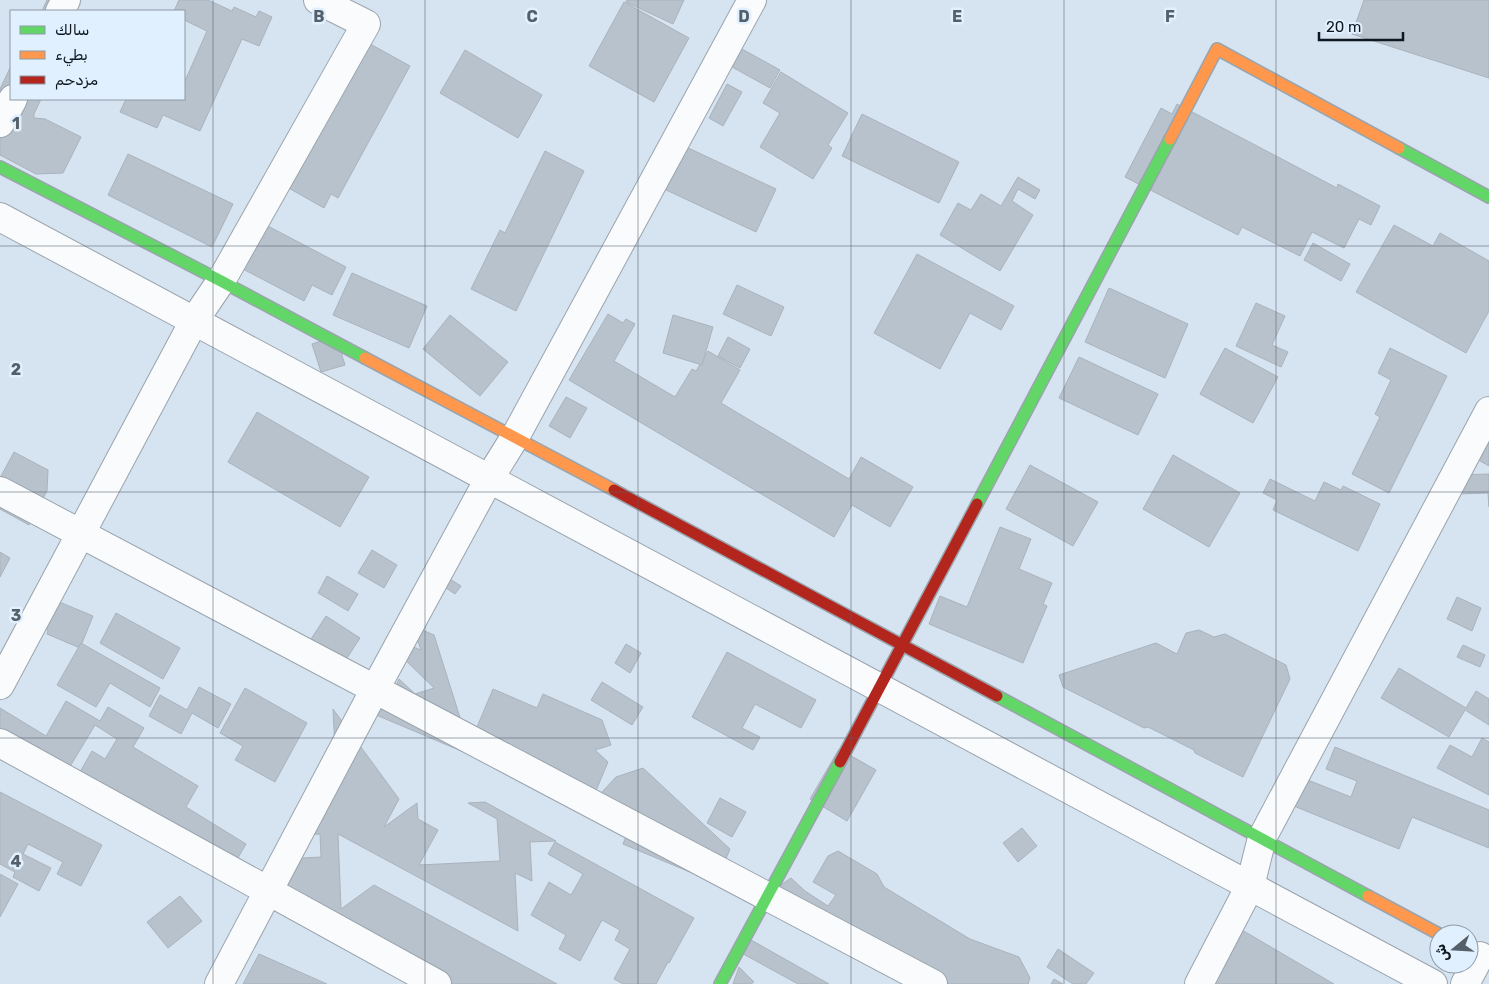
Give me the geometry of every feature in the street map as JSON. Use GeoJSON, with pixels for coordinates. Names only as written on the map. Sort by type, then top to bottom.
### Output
{"type":"FeatureCollection","features":[{"type":"Feature","properties":{"kind":"street"},"geometry":{"type":"LineString","coordinates":[[0,685],[194,321],[221,281],[366,24],[318,0]]}},
{"type":"Feature","properties":{"kind":"street"},"geometry":{"type":"LineString","coordinates":[[219,984],[375,689],[489,479],[515,438],[752,0]]}},
{"type":"Feature","properties":{"kind":"street"},"geometry":{"type":"LineString","coordinates":[[720,984],[903,646],[1217,49],[1489,197]]}},
{"type":"Feature","properties":{"kind":"street"},"geometry":{"type":"LineString","coordinates":[[0,123],[12,100]]}},
{"type":"Feature","properties":{"kind":"street"},"geometry":{"type":"LineString","coordinates":[[0,167],[221,281],[1429,929]]}},
{"type":"Feature","properties":{"kind":"street"},"geometry":{"type":"LineString","coordinates":[[0,217],[1432,984]]}},
{"type":"Feature","properties":{"kind":"street"},"geometry":{"type":"LineString","coordinates":[[1199,984],[1250,886],[1262,838],[1489,411]]}},
{"type":"Feature","properties":{"kind":"street"},"geometry":{"type":"LineString","coordinates":[[0,490],[933,984]]}},
{"type":"Feature","properties":{"kind":"street"},"geometry":{"type":"LineString","coordinates":[[0,743],[437,984]]}},
{"type":"Feature","properties":{"kind":"building"},"geometry":{"type":"Polygon","coordinates":[[[47,0],[68,10],[42,10],[47,0]]]}},
{"type":"Feature","properties":{"kind":"building"},"geometry":{"type":"Polygon","coordinates":[[[179,0],[208,0],[232,11],[234,7],[256,17],[259,11],[272,17],[259,46],[242,39],[200,131],[163,115],[157,128],[120,112],[126,100],[185,100],[185,81],[207,31],[185,20],[185,10],[174,10],[179,0]]]}},
{"type":"Feature","properties":{"kind":"building"},"geometry":{"type":"Polygon","coordinates":[[[627,0],[684,0],[673,24],[626,2],[627,0]]]}},
{"type":"Feature","properties":{"kind":"building"},"geometry":{"type":"Polygon","coordinates":[[[1364,0],[1489,0],[1489,78],[1352,34],[1364,0]]]}},
{"type":"Feature","properties":{"kind":"building"},"geometry":{"type":"Polygon","coordinates":[[[624,2],[689,38],[654,102],[589,66],[624,2]]]}},
{"type":"Feature","properties":{"kind":"building"},"geometry":{"type":"Polygon","coordinates":[[[363,40],[410,66],[338,198],[331,194],[324,208],[285,186],[363,40]]]}},
{"type":"Feature","properties":{"kind":"building"},"geometry":{"type":"Polygon","coordinates":[[[733,44],[780,70],[770,88],[723,62],[733,44]]]}},
{"type":"Feature","properties":{"kind":"building"},"geometry":{"type":"Polygon","coordinates":[[[465,50],[542,95],[518,138],[440,93],[465,50]]]}},
{"type":"Feature","properties":{"kind":"building"},"geometry":{"type":"Polygon","coordinates":[[[10,68],[10,100],[41,100],[34,118],[45,119],[81,137],[63,173],[36,174],[0,155],[0,89],[10,68]]]}},
{"type":"Feature","properties":{"kind":"building"},"geometry":{"type":"Polygon","coordinates":[[[781,72],[848,113],[828,145],[832,148],[813,179],[760,147],[780,113],[763,103],[781,72]]]}},
{"type":"Feature","properties":{"kind":"building"},"geometry":{"type":"Polygon","coordinates":[[[727,84],[742,92],[723,126],[709,118],[727,84]]]}},
{"type":"Feature","properties":{"kind":"building"},"geometry":{"type":"Polygon","coordinates":[[[1177,104],[1337,188],[1338,184],[1380,206],[1371,225],[1359,219],[1344,248],[1312,232],[1300,256],[1242,227],[1238,235],[1125,177],[1161,108],[1172,114],[1177,104]]]}},
{"type":"Feature","properties":{"kind":"building"},"geometry":{"type":"Polygon","coordinates":[[[862,114],[959,162],[939,203],[842,156],[862,114]]]}},
{"type":"Feature","properties":{"kind":"building"},"geometry":{"type":"Polygon","coordinates":[[[684,146],[776,189],[756,232],[664,189],[684,146]]]}},
{"type":"Feature","properties":{"kind":"building"},"geometry":{"type":"Polygon","coordinates":[[[545,151],[584,171],[516,311],[471,289],[500,230],[505,233],[545,151]]]}},
{"type":"Feature","properties":{"kind":"building"},"geometry":{"type":"Polygon","coordinates":[[[128,154],[233,204],[212,247],[108,195],[128,154]]]}},
{"type":"Feature","properties":{"kind":"building"},"geometry":{"type":"Polygon","coordinates":[[[1018,177],[1040,190],[1035,199],[1018,189],[1012,201],[1033,215],[1000,271],[940,235],[958,203],[971,210],[981,194],[1001,206],[1018,177]]]}},
{"type":"Feature","properties":{"kind":"building"},"geometry":{"type":"Polygon","coordinates":[[[264,224],[346,267],[332,295],[312,285],[304,301],[241,268],[264,224]]]}},
{"type":"Feature","properties":{"kind":"building"},"geometry":{"type":"Polygon","coordinates":[[[1394,225],[1433,246],[1440,233],[1489,261],[1489,311],[1466,353],[1356,292],[1394,225]]]}},
{"type":"Feature","properties":{"kind":"building"},"geometry":{"type":"Polygon","coordinates":[[[1313,243],[1350,264],[1341,281],[1304,260],[1313,243]]]}},
{"type":"Feature","properties":{"kind":"building"},"geometry":{"type":"Polygon","coordinates":[[[917,254],[1014,306],[1001,330],[970,313],[940,369],[874,333],[917,254]]]}},
{"type":"Feature","properties":{"kind":"building"},"geometry":{"type":"Polygon","coordinates":[[[352,273],[427,306],[409,348],[333,315],[352,273]]]}},
{"type":"Feature","properties":{"kind":"building"},"geometry":{"type":"Polygon","coordinates":[[[737,285],[784,307],[771,336],[723,314],[737,285]]]}},
{"type":"Feature","properties":{"kind":"building"},"geometry":{"type":"Polygon","coordinates":[[[1109,288],[1188,324],[1165,378],[1085,342],[1109,288]]]}},
{"type":"Feature","properties":{"kind":"building"},"geometry":{"type":"Polygon","coordinates":[[[1256,303],[1285,316],[1272,345],[1288,352],[1281,367],[1236,346],[1256,303]]]}},
{"type":"Feature","properties":{"kind":"building"},"geometry":{"type":"Polygon","coordinates":[[[608,314],[623,323],[626,319],[635,324],[614,361],[675,397],[692,369],[696,371],[708,351],[740,370],[721,403],[849,479],[861,457],[913,487],[890,527],[852,505],[834,537],[569,380],[608,314]]]}},
{"type":"Feature","properties":{"kind":"building"},"geometry":{"type":"Polygon","coordinates":[[[450,315],[508,362],[480,396],[423,349],[450,315]]]}},
{"type":"Feature","properties":{"kind":"building"},"geometry":{"type":"Polygon","coordinates":[[[673,315],[713,327],[702,365],[663,353],[673,315]]]}},
{"type":"Feature","properties":{"kind":"building"},"geometry":{"type":"Polygon","coordinates":[[[336,336],[345,365],[321,372],[312,344],[336,336]]]}},
{"type":"Feature","properties":{"kind":"building"},"geometry":{"type":"Polygon","coordinates":[[[728,337],[750,349],[740,368],[718,356],[728,337]]]}},
{"type":"Feature","properties":{"kind":"building"},"geometry":{"type":"Polygon","coordinates":[[[1225,348],[1278,377],[1253,423],[1200,394],[1225,348]]]}},
{"type":"Feature","properties":{"kind":"building"},"geometry":{"type":"Polygon","coordinates":[[[1390,348],[1447,376],[1389,493],[1352,474],[1380,417],[1375,414],[1391,380],[1378,373],[1390,348]]]}},
{"type":"Feature","properties":{"kind":"building"},"geometry":{"type":"Polygon","coordinates":[[[1079,357],[1158,394],[1138,435],[1059,398],[1079,357]]]}},
{"type":"Feature","properties":{"kind":"building"},"geometry":{"type":"Polygon","coordinates":[[[566,397],[587,408],[570,438],[549,426],[566,397]]]}},
{"type":"Feature","properties":{"kind":"building"},"geometry":{"type":"Polygon","coordinates":[[[257,412],[369,477],[340,527],[228,462],[257,412]]]}},
{"type":"Feature","properties":{"kind":"building"},"geometry":{"type":"Polygon","coordinates":[[[1489,419],[1489,466],[1461,450],[1489,419]]]}},
{"type":"Feature","properties":{"kind":"building"},"geometry":{"type":"Polygon","coordinates":[[[14,452],[48,470],[47,491],[29,525],[0,509],[0,478],[14,452]]]}},
{"type":"Feature","properties":{"kind":"building"},"geometry":{"type":"Polygon","coordinates":[[[1173,455],[1240,493],[1209,547],[1143,509],[1173,455]]]}},
{"type":"Feature","properties":{"kind":"building"},"geometry":{"type":"Polygon","coordinates":[[[1030,465],[1098,502],[1073,546],[1006,509],[1030,465]]]}},
{"type":"Feature","properties":{"kind":"building"},"geometry":{"type":"Polygon","coordinates":[[[1489,474],[1489,507],[1488,493],[1455,494],[1455,475],[1489,474]]]}},
{"type":"Feature","properties":{"kind":"building"},"geometry":{"type":"Polygon","coordinates":[[[1270,479],[1315,501],[1324,482],[1341,490],[1343,486],[1380,504],[1358,551],[1273,510],[1277,500],[1263,493],[1270,479]]]}},
{"type":"Feature","properties":{"kind":"building"},"geometry":{"type":"Polygon","coordinates":[[[1000,527],[1031,539],[1019,569],[1052,583],[1043,604],[1047,606],[1023,663],[929,624],[940,596],[967,607],[1000,527]]]}},
{"type":"Feature","properties":{"kind":"building"},"geometry":{"type":"Polygon","coordinates":[[[372,550],[397,565],[384,588],[358,573],[372,550]]]}},
{"type":"Feature","properties":{"kind":"building"},"geometry":{"type":"Polygon","coordinates":[[[0,552],[10,558],[0,577],[0,552]]]}},
{"type":"Feature","properties":{"kind":"building"},"geometry":{"type":"Polygon","coordinates":[[[442,574],[461,586],[455,594],[437,582],[442,574]]]}},
{"type":"Feature","properties":{"kind":"building"},"geometry":{"type":"Polygon","coordinates":[[[327,576],[358,594],[348,611],[318,593],[327,576]]]}},
{"type":"Feature","properties":{"kind":"building"},"geometry":{"type":"Polygon","coordinates":[[[45,596],[93,616],[80,648],[47,634],[48,630],[34,624],[45,596]]]}},
{"type":"Feature","properties":{"kind":"building"},"geometry":{"type":"Polygon","coordinates":[[[1457,597],[1481,608],[1472,631],[1447,619],[1457,597]]]}},
{"type":"Feature","properties":{"kind":"building"},"geometry":{"type":"Polygon","coordinates":[[[116,613],[180,648],[163,679],[100,643],[116,613]]]}},
{"type":"Feature","properties":{"kind":"building"},"geometry":{"type":"Polygon","coordinates":[[[326,616],[360,638],[332,681],[298,659],[326,616]]]}},
{"type":"Feature","properties":{"kind":"building"},"geometry":{"type":"Polygon","coordinates":[[[413,626],[434,635],[469,746],[493,689],[537,708],[543,694],[602,720],[611,745],[595,750],[608,762],[590,805],[616,777],[643,768],[730,849],[716,883],[623,844],[636,812],[623,816],[597,805],[588,815],[557,786],[551,789],[362,709],[381,688],[393,693],[399,679],[415,694],[434,688],[396,651],[403,643],[421,650],[413,626]]]}},
{"type":"Feature","properties":{"kind":"building"},"geometry":{"type":"Polygon","coordinates":[[[1199,630],[1214,637],[1225,634],[1286,665],[1290,679],[1243,777],[1148,727],[1144,728],[1063,687],[1059,675],[1156,643],[1177,654],[1186,633],[1199,630]]]}},
{"type":"Feature","properties":{"kind":"building"},"geometry":{"type":"Polygon","coordinates":[[[81,643],[160,688],[150,707],[110,683],[96,707],[57,685],[81,643]]]}},
{"type":"Feature","properties":{"kind":"building"},"geometry":{"type":"Polygon","coordinates":[[[626,644],[641,653],[630,673],[615,663],[626,644]]]}},
{"type":"Feature","properties":{"kind":"building"},"geometry":{"type":"Polygon","coordinates":[[[1463,645],[1485,655],[1480,667],[1457,657],[1463,645]]]}},
{"type":"Feature","properties":{"kind":"building"},"geometry":{"type":"Polygon","coordinates":[[[727,652],[816,700],[801,728],[755,704],[742,728],[760,737],[753,750],[692,717],[727,652]]]}},
{"type":"Feature","properties":{"kind":"building"},"geometry":{"type":"Polygon","coordinates":[[[1399,668],[1466,708],[1476,691],[1489,699],[1489,725],[1465,710],[1449,737],[1381,698],[1399,668]]]}},
{"type":"Feature","properties":{"kind":"building"},"geometry":{"type":"Polygon","coordinates":[[[602,682],[643,707],[632,725],[591,700],[602,682]]]}},
{"type":"Feature","properties":{"kind":"building"},"geometry":{"type":"Polygon","coordinates":[[[199,687],[231,704],[218,728],[192,713],[181,734],[149,716],[160,695],[187,710],[199,687]]]}},
{"type":"Feature","properties":{"kind":"building"},"geometry":{"type":"Polygon","coordinates":[[[245,688],[307,723],[275,782],[235,760],[243,746],[220,733],[245,688]]]}},
{"type":"Feature","properties":{"kind":"building"},"geometry":{"type":"Polygon","coordinates":[[[66,701],[100,721],[108,707],[144,728],[133,747],[198,786],[186,807],[246,844],[228,875],[76,779],[92,751],[105,759],[117,739],[95,725],[57,788],[0,745],[0,708],[46,736],[66,701]]]}},
{"type":"Feature","properties":{"kind":"building"},"geometry":{"type":"Polygon","coordinates":[[[333,709],[399,799],[384,827],[417,803],[418,819],[438,830],[419,865],[500,861],[497,819],[468,803],[485,802],[556,841],[530,842],[532,881],[515,873],[518,931],[338,834],[341,909],[374,885],[557,984],[437,984],[266,891],[283,859],[321,857],[320,834],[287,836],[337,790],[333,709]]]}},
{"type":"Feature","properties":{"kind":"building"},"geometry":{"type":"Polygon","coordinates":[[[1482,738],[1489,742],[1489,795],[1437,768],[1450,745],[1472,757],[1482,738]]]}},
{"type":"Feature","properties":{"kind":"building"},"geometry":{"type":"Polygon","coordinates":[[[1335,747],[1489,810],[1489,848],[1412,817],[1399,849],[1289,804],[1300,777],[1351,797],[1357,781],[1326,769],[1335,747]]]}},
{"type":"Feature","properties":{"kind":"building"},"geometry":{"type":"Polygon","coordinates":[[[839,749],[876,770],[847,821],[810,799],[839,749]]]}},
{"type":"Feature","properties":{"kind":"building"},"geometry":{"type":"Polygon","coordinates":[[[0,792],[102,845],[81,886],[57,874],[63,862],[28,844],[23,854],[51,868],[39,891],[13,877],[15,872],[0,864],[0,792]]]}},
{"type":"Feature","properties":{"kind":"building"},"geometry":{"type":"Polygon","coordinates":[[[720,798],[746,812],[732,837],[707,823],[720,798]]]}},
{"type":"Feature","properties":{"kind":"building"},"geometry":{"type":"Polygon","coordinates":[[[1022,828],[1037,846],[1018,862],[1003,843],[1022,828]]]}},
{"type":"Feature","properties":{"kind":"building"},"geometry":{"type":"Polygon","coordinates":[[[555,842],[694,918],[656,984],[623,984],[614,979],[630,949],[615,940],[620,930],[602,920],[580,961],[559,949],[566,935],[531,915],[549,882],[571,895],[583,874],[548,854],[555,842]]]}},
{"type":"Feature","properties":{"kind":"building"},"geometry":{"type":"Polygon","coordinates":[[[838,851],[877,874],[884,887],[970,939],[1019,957],[1030,978],[1028,984],[912,984],[755,902],[791,878],[805,891],[828,906],[836,895],[813,882],[828,856],[838,851]]]}},
{"type":"Feature","properties":{"kind":"building"},"geometry":{"type":"Polygon","coordinates":[[[0,874],[18,884],[0,917],[0,874]]]}},
{"type":"Feature","properties":{"kind":"building"},"geometry":{"type":"Polygon","coordinates":[[[180,896],[202,921],[168,948],[147,922],[180,896]]]}},
{"type":"Feature","properties":{"kind":"building"},"geometry":{"type":"Polygon","coordinates":[[[1230,923],[1334,984],[1195,984],[1230,923]]]}},
{"type":"Feature","properties":{"kind":"building"},"geometry":{"type":"Polygon","coordinates":[[[744,936],[829,984],[798,984],[736,950],[744,936]]]}},
{"type":"Feature","properties":{"kind":"building"},"geometry":{"type":"Polygon","coordinates":[[[1058,949],[1094,973],[1086,984],[1073,984],[1047,967],[1058,949]]]}},
{"type":"Feature","properties":{"kind":"building"},"geometry":{"type":"Polygon","coordinates":[[[259,954],[327,984],[243,984],[259,954]]]}},
{"type":"Feature","properties":{"kind":"building"},"geometry":{"type":"Polygon","coordinates":[[[739,967],[754,982],[751,984],[733,984],[739,967]]]}},
{"type":"Feature","properties":{"kind":"building"},"geometry":{"type":"Polygon","coordinates":[[[1054,979],[1063,984],[1051,984],[1054,979]]]}},
{"type":"Feature","properties":{"kind":"traffic: fast"},"geometry":{"type":"LineString","coordinates":[[977,504],[1170,139]]}},
{"type":"Feature","properties":{"kind":"traffic: fast"},"geometry":{"type":"LineString","coordinates":[[1399,148],[1489,197]]}},
{"type":"Feature","properties":{"kind":"traffic: fast"},"geometry":{"type":"LineString","coordinates":[[0,167],[365,358]]}},
{"type":"Feature","properties":{"kind":"traffic: fast"},"geometry":{"type":"LineString","coordinates":[[997,696],[1368,896]]}},
{"type":"Feature","properties":{"kind":"traffic: fast"},"geometry":{"type":"LineString","coordinates":[[720,984],[840,762]]}},
{"type":"Feature","properties":{"kind":"traffic: slow"},"geometry":{"type":"LineString","coordinates":[[1170,139],[1217,49],[1399,148]]}},
{"type":"Feature","properties":{"kind":"traffic: slow"},"geometry":{"type":"LineString","coordinates":[[365,358],[614,490]]}},
{"type":"Feature","properties":{"kind":"traffic: slow"},"geometry":{"type":"LineString","coordinates":[[1368,896],[1429,929]]}},
{"type":"Feature","properties":{"kind":"traffic: jam"},"geometry":{"type":"LineString","coordinates":[[614,490],[997,696]]}},
{"type":"Feature","properties":{"kind":"traffic: jam"},"geometry":{"type":"LineString","coordinates":[[840,762],[977,504]]}}]}
